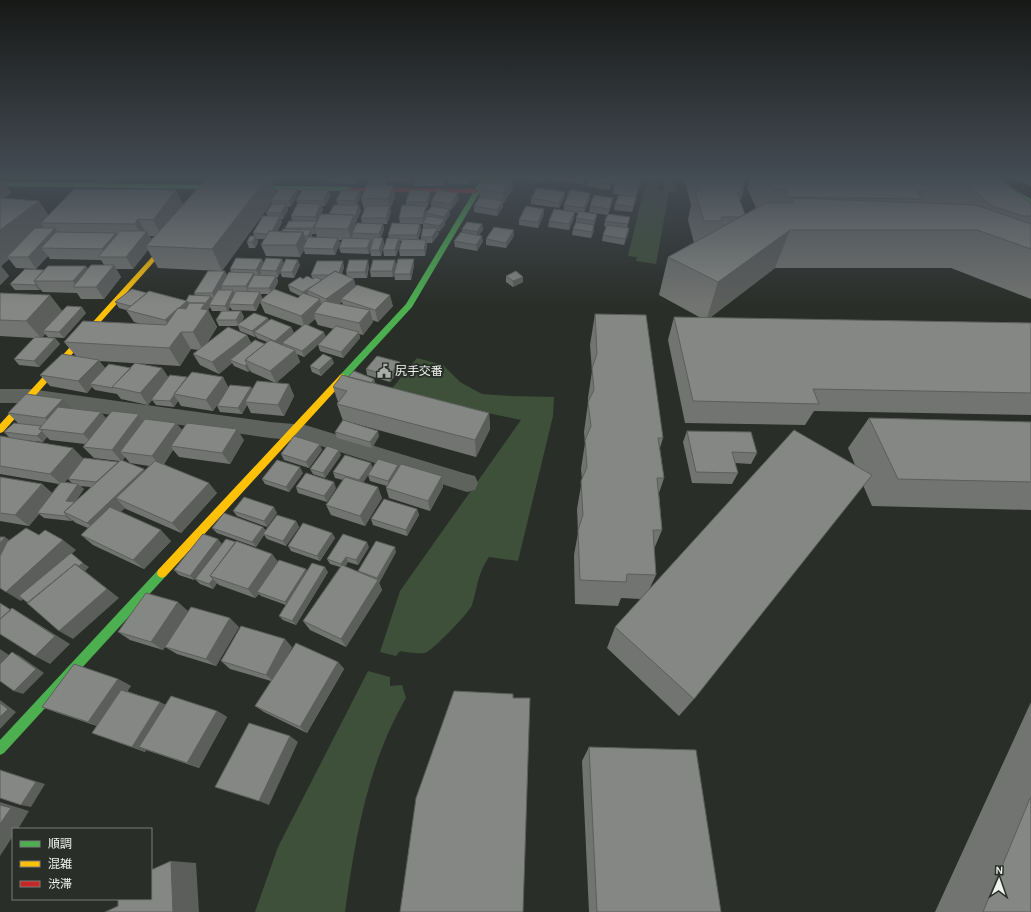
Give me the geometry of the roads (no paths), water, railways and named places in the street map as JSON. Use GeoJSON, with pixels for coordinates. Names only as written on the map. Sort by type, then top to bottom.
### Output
{"type":"FeatureCollection","features":[{"type":"Feature","properties":{"kind":"street"},"geometry":{"type":"LineString","coordinates":[[0,749],[289,433],[368,351],[409,305],[459,221]]}},
{"type":"Feature","properties":{"kind":"street"},"geometry":{"type":"LineString","coordinates":[[0,430],[181,229]]}},
{"type":"Feature","properties":{"kind":"street"},"geometry":{"type":"LineString","coordinates":[[0,396],[30,396],[289,433],[305,433],[467,483]]}},
{"type":"Feature","properties":{"kind":"place","name":"尻手交番"},"geometry":{"type":"Point","coordinates":[384,371]}}]}
